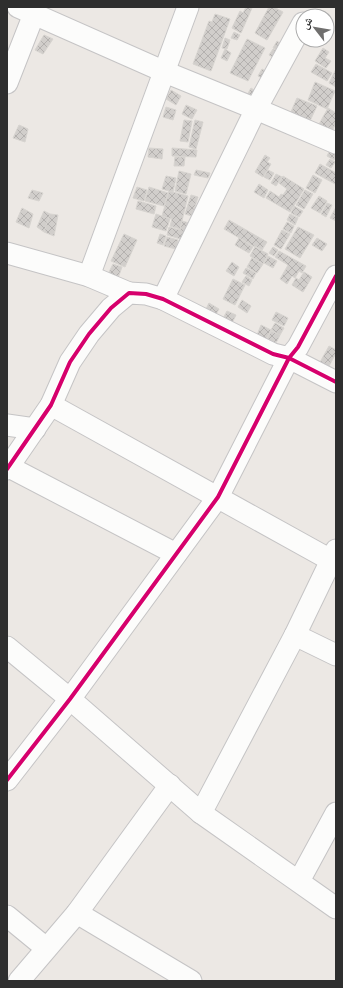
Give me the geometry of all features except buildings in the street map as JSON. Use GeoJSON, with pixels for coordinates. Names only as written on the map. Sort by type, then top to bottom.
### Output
{"type":"FeatureCollection","features":[{"type":"Feature","properties":{"kind":"street"},"geometry":{"type":"LineString","coordinates":[[89,276],[188,7]]}},
{"type":"Feature","properties":{"kind":"street"},"geometry":{"type":"LineString","coordinates":[[7,83],[26,10],[165,72],[336,143]]}},
{"type":"Feature","properties":{"kind":"street"},"geometry":{"type":"LineString","coordinates":[[163,299],[256,109],[295,38]]}},
{"type":"Feature","properties":{"kind":"street"},"geometry":{"type":"LineString","coordinates":[[7,253],[89,276],[129,293],[146,294],[163,299],[273,354],[289,358],[336,382]]}},
{"type":"Feature","properties":{"kind":"street"},"geometry":{"type":"LineString","coordinates":[[7,780],[70,699],[218,497],[289,358],[298,347],[336,276]]}},
{"type":"Feature","properties":{"kind":"street"},"geometry":{"type":"LineString","coordinates":[[129,293],[111,308],[89,334],[70,362],[51,404],[8,468],[176,554]]}},
{"type":"Feature","properties":{"kind":"street"},"geometry":{"type":"LineString","coordinates":[[51,404],[218,497],[334,558],[201,813]]}},
{"type":"Feature","properties":{"kind":"street"},"geometry":{"type":"LineString","coordinates":[[7,426],[35,429]]}},
{"type":"Feature","properties":{"kind":"street"},"geometry":{"type":"LineString","coordinates":[[295,635],[336,655]]}},
{"type":"Feature","properties":{"kind":"street"},"geometry":{"type":"LineString","coordinates":[[7,646],[201,813],[336,908]]}},
{"type":"Feature","properties":{"kind":"street"},"geometry":{"type":"LineString","coordinates":[[19,981],[77,913],[170,785]]}},
{"type":"Feature","properties":{"kind":"street"},"geometry":{"type":"LineString","coordinates":[[299,881],[336,813]]}},
{"type":"Feature","properties":{"kind":"street"},"geometry":{"type":"LineString","coordinates":[[77,913],[191,981]]}},
{"type":"Feature","properties":{"kind":"street"},"geometry":{"type":"LineString","coordinates":[[7,916],[46,948]]}},
{"type":"Feature","properties":{"kind":"cycle path"},"geometry":{"type":"LineString","coordinates":[[7,469],[51,405],[70,362],[89,334],[111,308],[129,293],[146,294],[163,299],[273,354],[289,358],[298,347],[336,276]]}},
{"type":"Feature","properties":{"kind":"cycle path"},"geometry":{"type":"LineString","coordinates":[[7,780],[70,699],[218,497],[289,358],[336,382]]}}]}
